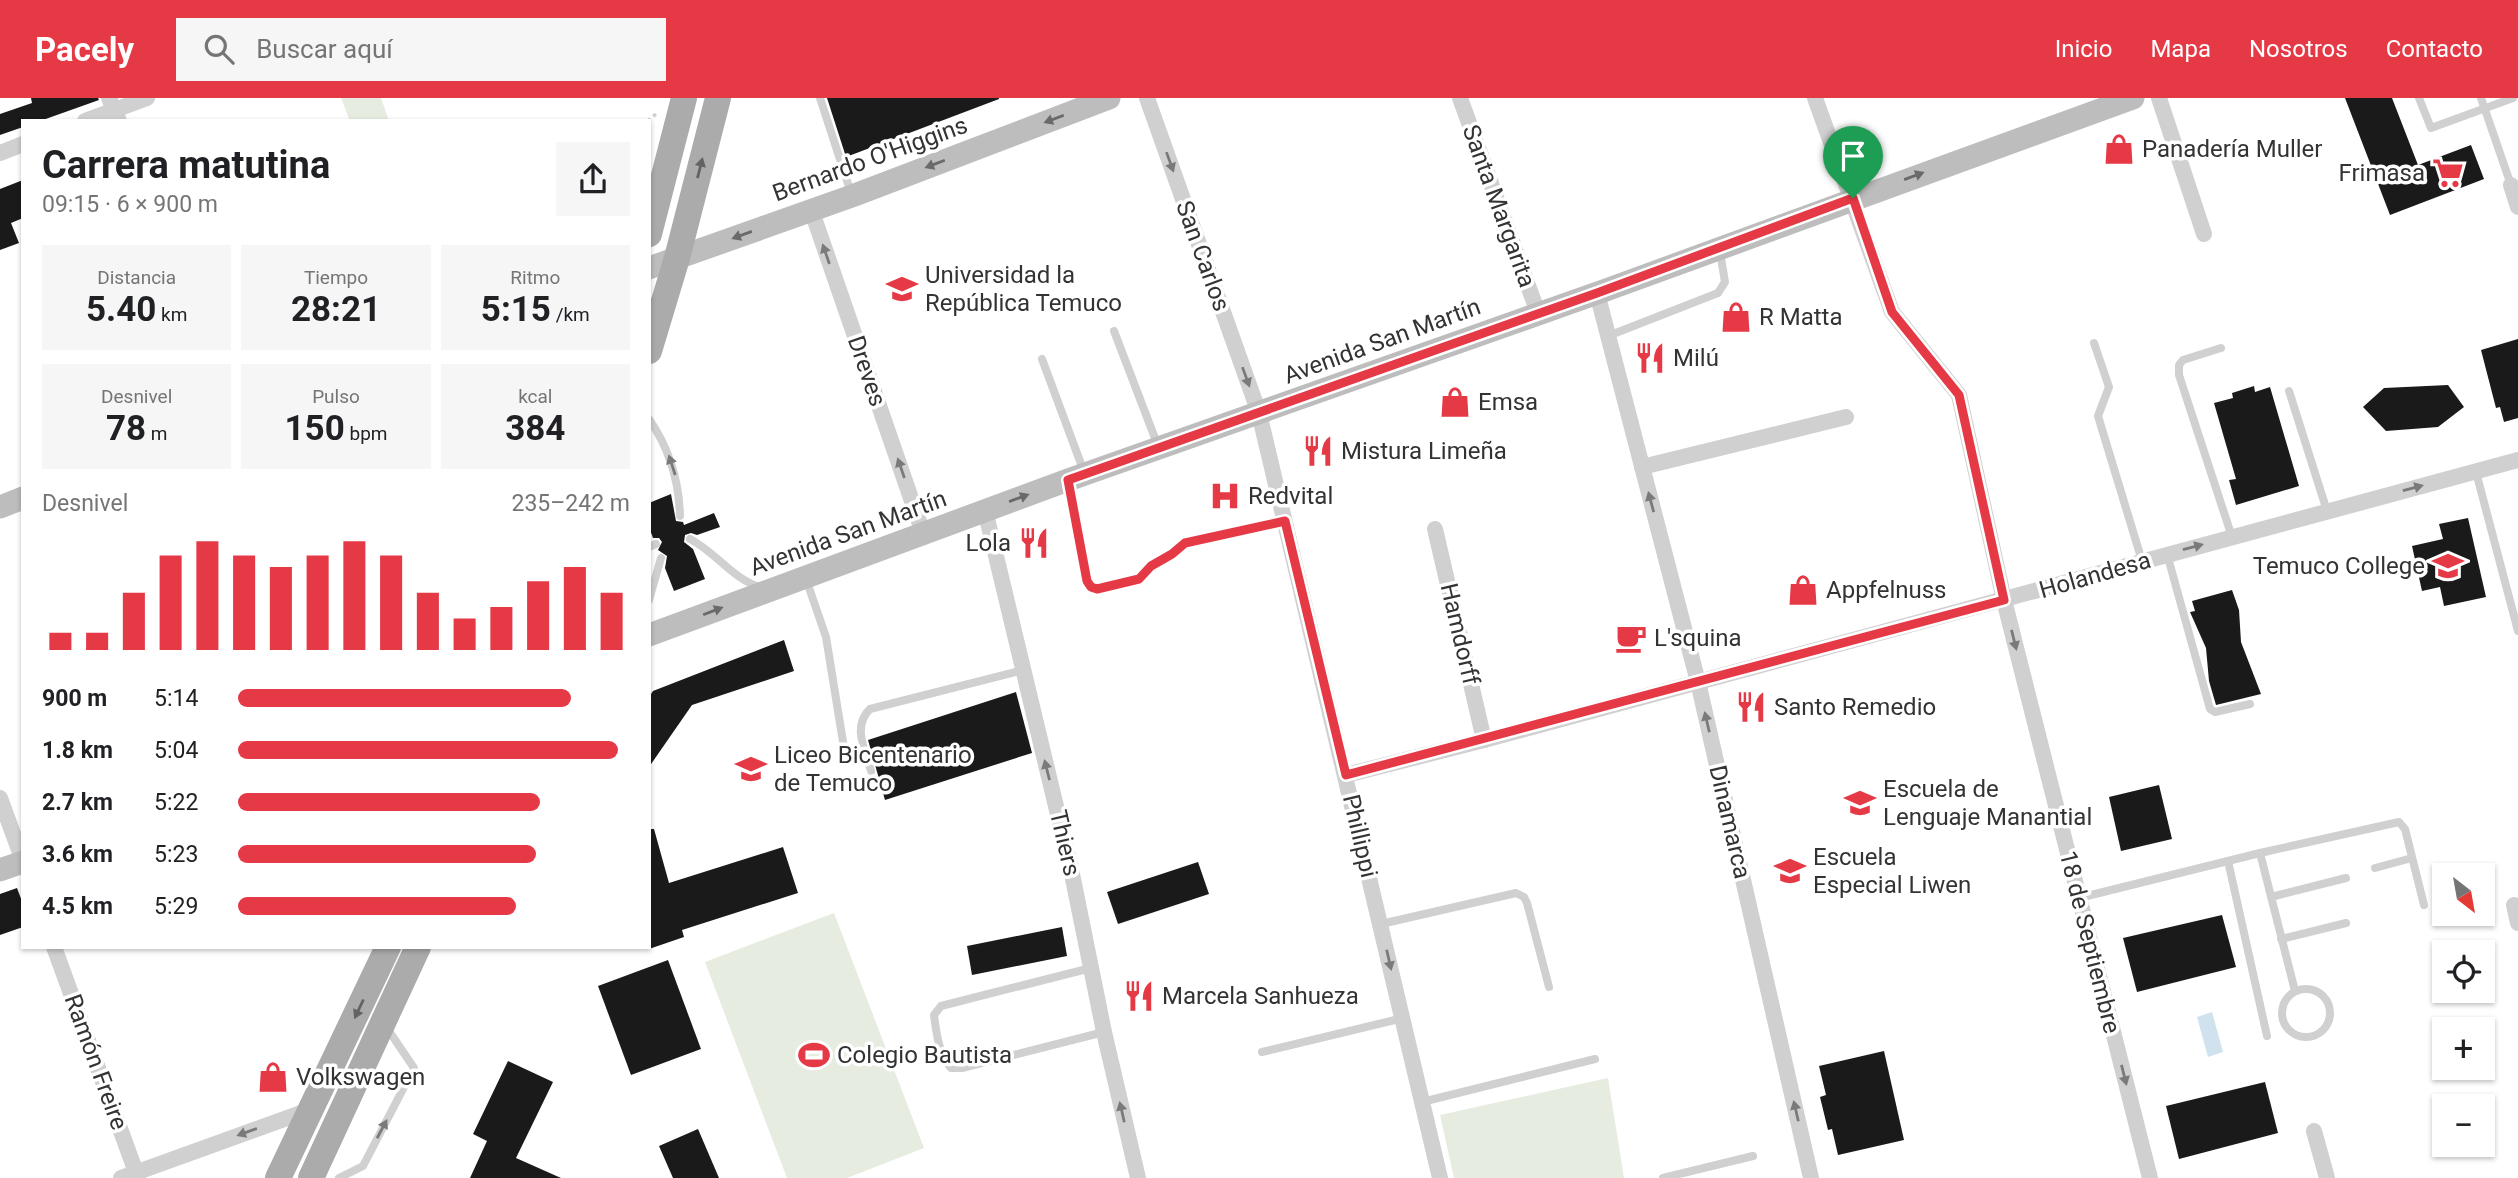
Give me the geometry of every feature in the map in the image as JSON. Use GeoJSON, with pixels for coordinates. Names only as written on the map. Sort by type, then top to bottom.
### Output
{"type":"FeatureCollection","features":[{"type":"Feature","properties":{"kind":"main road"},"geometry":{"type":"LineString","coordinates":[[651,226],[684,98]]}},
{"type":"Feature","properties":{"kind":"main road"},"geometry":{"type":"LineString","coordinates":[[651,344],[677,258],[718,98]]}},
{"type":"Feature","properties":{"kind":"main road","name":"Bernardo O'Higgins"},"geometry":{"type":"LineString","coordinates":[[651,267],[1109,98]]}},
{"type":"Feature","properties":{"kind":"main road","name":"Avenida San Martín"},"geometry":{"type":"LineString","coordinates":[[651,634],[1076,477],[1597,293],[2133,98]]}},
{"type":"Feature","properties":{"kind":"main road"},"geometry":{"type":"LineString","coordinates":[[0,507],[21,499]]}},
{"type":"Feature","properties":{"kind":"main road"},"geometry":{"type":"LineString","coordinates":[[0,870],[21,862]]}},
{"type":"Feature","properties":{"kind":"main road"},"geometry":{"type":"LineString","coordinates":[[278,1178],[387,949]]}},
{"type":"Feature","properties":{"kind":"main road"},"geometry":{"type":"LineString","coordinates":[[311,1178],[417,949]]}},
{"type":"Feature","properties":{"kind":"street"},"geometry":{"type":"LineString","coordinates":[[90,119],[147,98]]}},
{"type":"Feature","properties":{"kind":"street","name":"San Carlos"},"geometry":{"type":"LineString","coordinates":[[1147,98],[1259,413]]}},
{"type":"Feature","properties":{"kind":"street","name":"Santa Margarita"},"geometry":{"type":"LineString","coordinates":[[1460,98],[1538,313]]}},
{"type":"Feature","properties":{"kind":"street","name":"18 de Septiembre"},"geometry":{"type":"LineString","coordinates":[[1815,98],[1892,312],[1959,395],[2004,600],[2150,1178]]}},
{"type":"Feature","properties":{"kind":"street"},"geometry":{"type":"LineString","coordinates":[[2159,98],[2204,234]]}},
{"type":"Feature","properties":{"kind":"street"},"geometry":{"type":"LineString","coordinates":[[0,153],[21,145]]}},
{"type":"Feature","properties":{"kind":"street"},"geometry":{"type":"LineString","coordinates":[[2511,185],[2518,207]]}},
{"type":"Feature","properties":{"kind":"street","name":"Dreves"},"geometry":{"type":"LineString","coordinates":[[811,209],[923,533]]}},
{"type":"Feature","properties":{"kind":"street","name":"Dinamarca"},"geometry":{"type":"LineString","coordinates":[[1597,293],[1698,682],[1811,1178]]}},
{"type":"Feature","properties":{"kind":"street","name":"Phillippi"},"geometry":{"type":"LineString","coordinates":[[1259,413],[1440,1178]]}},
{"type":"Feature","properties":{"kind":"street"},"geometry":{"type":"LineString","coordinates":[[1642,467],[1846,417]]}},
{"type":"Feature","properties":{"kind":"street","name":"Holandesa"},"geometry":{"type":"LineString","coordinates":[[1346,775],[2518,460]]}},
{"type":"Feature","properties":{"kind":"street","name":"Thiers"},"geometry":{"type":"LineString","coordinates":[[985,510],[1071,869],[1104,1032],[1138,1178]]}},
{"type":"Feature","properties":{"kind":"street","name":"Hamdorff"},"geometry":{"type":"LineString","coordinates":[[1436,529],[1484,740]]}},
{"type":"Feature","properties":{"kind":"street"},"geometry":{"type":"LineString","coordinates":[[0,798],[21,856]]}},
{"type":"Feature","properties":{"kind":"street"},"geometry":{"type":"LineString","coordinates":[[2514,905],[2518,923]]}},
{"type":"Feature","properties":{"kind":"street","name":"Ramón Freire"},"geometry":{"type":"LineString","coordinates":[[55,949],[132,1176]]}},
{"type":"Feature","properties":{"kind":"street"},"geometry":{"type":"LineString","coordinates":[[132,1176],[312,1108]]}},
{"type":"Feature","properties":{"kind":"street"},"geometry":{"type":"LineString","coordinates":[[2314,1131],[2327,1178]]}},
{"type":"Feature","properties":{"kind":"lane"},"geometry":{"type":"LineString","coordinates":[[820,98],[852,195]]}},
{"type":"Feature","properties":{"kind":"lane"},"geometry":{"type":"LineString","coordinates":[[2419,98],[2431,128],[2513,98]]}},
{"type":"Feature","properties":{"kind":"lane"},"geometry":{"type":"LineString","coordinates":[[2481,98],[2511,185]]}},
{"type":"Feature","properties":{"kind":"lane"},"geometry":{"type":"LineString","coordinates":[[1608,336],[1718,293],[1723,288],[1726,276],[1719,248]]}},
{"type":"Feature","properties":{"kind":"lane"},"geometry":{"type":"LineString","coordinates":[[1114,331],[1159,448]]}},
{"type":"Feature","properties":{"kind":"lane"},"geometry":{"type":"LineString","coordinates":[[2094,343],[2109,387],[2098,416],[2141,561]]}},
{"type":"Feature","properties":{"kind":"lane"},"geometry":{"type":"LineString","coordinates":[[2221,348],[2183,360],[2179,365],[2179,375],[2232,537]]}},
{"type":"Feature","properties":{"kind":"lane"},"geometry":{"type":"LineString","coordinates":[[1042,359],[1076,477],[1087,581],[1091,587],[1097,589],[1139,579],[1151,566],[1185,543],[1285,521]]}},
{"type":"Feature","properties":{"kind":"lane"},"geometry":{"type":"LineString","coordinates":[[2289,391],[2327,511]]}},
{"type":"Feature","properties":{"kind":"lane"},"geometry":{"type":"LineString","coordinates":[[651,422],[662,439],[674,472],[680,516]]}},
{"type":"Feature","properties":{"kind":"lane"},"geometry":{"type":"LineString","coordinates":[[2476,472],[2518,631]]}},
{"type":"Feature","properties":{"kind":"lane"},"geometry":{"type":"LineString","coordinates":[[690,539],[713,554],[734,575],[748,583],[770,589]]}},
{"type":"Feature","properties":{"kind":"lane"},"geometry":{"type":"LineString","coordinates":[[2166,554],[2208,704],[2215,712],[2250,704]]}},
{"type":"Feature","properties":{"kind":"lane"},"geometry":{"type":"LineString","coordinates":[[651,593],[661,558]]}},
{"type":"Feature","properties":{"kind":"lane"},"geometry":{"type":"LineString","coordinates":[[805,577],[826,637],[844,748]]}},
{"type":"Feature","properties":{"kind":"lane"},"geometry":{"type":"LineString","coordinates":[[871,771],[859,727],[862,716],[870,709],[1023,670]]}},
{"type":"Feature","properties":{"kind":"lane"},"geometry":{"type":"LineString","coordinates":[[2079,898],[2399,822],[2405,829],[2424,905]]}},
{"type":"Feature","properties":{"kind":"lane"},"geometry":{"type":"LineString","coordinates":[[2260,853],[2295,991]]}},
{"type":"Feature","properties":{"kind":"lane"},"geometry":{"type":"LineString","coordinates":[[2375,868],[2412,858]]}},
{"type":"Feature","properties":{"kind":"lane"},"geometry":{"type":"LineString","coordinates":[[2228,861],[2267,1036]]}},
{"type":"Feature","properties":{"kind":"lane"},"geometry":{"type":"LineString","coordinates":[[2271,897],[2346,878]]}},
{"type":"Feature","properties":{"kind":"lane"},"geometry":{"type":"LineString","coordinates":[[1381,924],[1516,893],[1524,897],[1527,903],[1549,987]]}},
{"type":"Feature","properties":{"kind":"lane"},"geometry":{"type":"LineString","coordinates":[[2281,939],[2346,923]]}},
{"type":"Feature","properties":{"kind":"lane"},"geometry":{"type":"LineString","coordinates":[[1091,968],[941,1006],[934,1014],[935,1021],[944,1061],[951,1068],[962,1068],[1104,1032]]}},
{"type":"Feature","properties":{"kind":"lane"},"geometry":{"type":"LineString","coordinates":[[2312,989],[2325,997],[2329,1004],[2330,1019],[2327,1026],[2314,1036],[2307,1038],[2291,1033],[2282,1019],[2283,1003],[2295,991],[2312,989]]}},
{"type":"Feature","properties":{"kind":"lane"},"geometry":{"type":"LineString","coordinates":[[1262,1052],[1403,1018]]}},
{"type":"Feature","properties":{"kind":"lane"},"geometry":{"type":"LineString","coordinates":[[339,1178],[363,1166],[414,1068],[383,1021]]}},
{"type":"Feature","properties":{"kind":"lane"},"geometry":{"type":"LineString","coordinates":[[1422,1102],[1595,1059]]}},
{"type":"Feature","properties":{"kind":"lane"},"geometry":{"type":"LineString","coordinates":[[1663,1178],[1753,1156]]}},
{"type":"Feature","properties":{"kind":"path"},"geometry":{"type":"LineString","coordinates":[[650,119],[660,110]]}},
{"type":"Feature","properties":{"kind":"shaded area"},"geometry":{"type":"Polygon","coordinates":[[[341,98],[381,98],[388,119],[349,119],[341,98]]]}},
{"type":"Feature","properties":{"kind":"shaded area","name":"Colegio Bautista"},"geometry":{"type":"Polygon","coordinates":[[[834,913],[924,1148],[847,1178],[787,1178],[705,962],[834,913]]]}},
{"type":"Feature","properties":{"kind":"shaded area"},"geometry":{"type":"Polygon","coordinates":[[[1608,1078],[1624,1178],[1454,1178],[1440,1115],[1608,1078]]]}},
{"type":"Feature","properties":{"kind":"water"},"geometry":{"type":"Polygon","coordinates":[[[2212,1012],[2223,1052],[2208,1057],[2197,1017],[2212,1012]]]}},
{"type":"Feature","properties":{"kind":"building"},"geometry":{"type":"Polygon","coordinates":[[[31,98],[99,100],[46,119],[21,119],[21,128],[0,135],[0,114],[32,103],[31,98]]]}},
{"type":"Feature","properties":{"kind":"building"},"geometry":{"type":"Polygon","coordinates":[[[827,98],[999,98],[999,99],[846,157],[827,98]]]}},
{"type":"Feature","properties":{"kind":"building"},"geometry":{"type":"Polygon","coordinates":[[[2345,98],[2392,98],[2418,165],[2471,145],[2484,179],[2390,215],[2345,98]]]}},
{"type":"Feature","properties":{"kind":"building"},"geometry":{"type":"Polygon","coordinates":[[[21,181],[21,219],[11,223],[19,243],[0,250],[0,189],[21,181]]]}},
{"type":"Feature","properties":{"kind":"building"},"geometry":{"type":"Polygon","coordinates":[[[2518,339],[2518,418],[2504,422],[2500,407],[2496,408],[2481,350],[2518,339]]]}},
{"type":"Feature","properties":{"kind":"building"},"geometry":{"type":"Polygon","coordinates":[[[2448,385],[2464,407],[2438,427],[2386,431],[2363,407],[2384,388],[2448,385]]]}},
{"type":"Feature","properties":{"kind":"building"},"geometry":{"type":"Polygon","coordinates":[[[2254,386],[2255,392],[2270,387],[2299,486],[2236,505],[2229,480],[2236,479],[2214,403],[2233,398],[2232,393],[2254,386]]]}},
{"type":"Feature","properties":{"kind":"building"},"geometry":{"type":"Polygon","coordinates":[[[671,494],[676,521],[683,522],[684,525],[714,513],[720,527],[697,535],[685,535],[684,542],[693,549],[705,579],[674,591],[665,568],[667,556],[658,550],[662,542],[659,538],[653,538],[651,532],[651,502],[671,494]]]}},
{"type":"Feature","properties":{"kind":"building","name":"Temuco College"},"geometry":{"type":"Polygon","coordinates":[[[2468,518],[2486,597],[2444,606],[2440,587],[2422,591],[2412,546],[2443,539],[2439,524],[2468,518]]]}},
{"type":"Feature","properties":{"kind":"building"},"geometry":{"type":"Polygon","coordinates":[[[2232,590],[2239,610],[2241,642],[2261,694],[2216,705],[2209,681],[2206,648],[2190,612],[2195,611],[2192,601],[2232,590]]]}},
{"type":"Feature","properties":{"kind":"building"},"geometry":{"type":"Polygon","coordinates":[[[784,640],[794,671],[692,705],[651,764],[653,691],[784,640]]]}},
{"type":"Feature","properties":{"kind":"building"},"geometry":{"type":"Polygon","coordinates":[[[1016,692],[1032,753],[885,800],[868,740],[1016,692]]]}},
{"type":"Feature","properties":{"kind":"building"},"geometry":{"type":"Polygon","coordinates":[[[2159,785],[2172,839],[2121,851],[2109,797],[2159,785]]]}},
{"type":"Feature","properties":{"kind":"building"},"geometry":{"type":"Polygon","coordinates":[[[651,829],[654,829],[669,883],[783,847],[798,893],[682,930],[684,937],[651,948],[651,829]]]}},
{"type":"Feature","properties":{"kind":"building"},"geometry":{"type":"Polygon","coordinates":[[[1198,862],[1209,894],[1118,924],[1107,892],[1198,862]]]}},
{"type":"Feature","properties":{"kind":"building"},"geometry":{"type":"Polygon","coordinates":[[[17,888],[21,899],[21,928],[0,935],[0,894],[17,888]]]}},
{"type":"Feature","properties":{"kind":"building"},"geometry":{"type":"Polygon","coordinates":[[[2222,915],[2236,967],[2137,992],[2123,938],[2222,915]]]}},
{"type":"Feature","properties":{"kind":"building"},"geometry":{"type":"Polygon","coordinates":[[[1062,927],[1067,956],[972,975],[967,946],[1062,927]]]}},
{"type":"Feature","properties":{"kind":"building"},"geometry":{"type":"Polygon","coordinates":[[[668,960],[701,1049],[631,1075],[598,986],[668,960]]]}},
{"type":"Feature","properties":{"kind":"building"},"geometry":{"type":"Polygon","coordinates":[[[1884,1051],[1904,1140],[1838,1155],[1832,1129],[1828,1130],[1820,1097],[1826,1095],[1819,1066],[1884,1051]]]}},
{"type":"Feature","properties":{"kind":"building"},"geometry":{"type":"Polygon","coordinates":[[[508,1061],[553,1082],[516,1158],[561,1178],[470,1178],[487,1141],[473,1134],[508,1061]]]}},
{"type":"Feature","properties":{"kind":"building"},"geometry":{"type":"Polygon","coordinates":[[[2265,1082],[2278,1133],[2179,1159],[2166,1106],[2265,1082]]]}},
{"type":"Feature","properties":{"kind":"building"},"geometry":{"type":"Polygon","coordinates":[[[698,1129],[719,1178],[673,1178],[659,1146],[698,1129]]]}},
{"type":"Feature","properties":{"kind":"place","name":"Panadería Muller"},"geometry":{"type":"Point","coordinates":[2119,149]}},
{"type":"Feature","properties":{"kind":"place","name":"Frimasa"},"geometry":{"type":"Point","coordinates":[2448,173]}},
{"type":"Feature","properties":{"kind":"place","name":"Universidad la República Temuco"},"geometry":{"type":"Point","coordinates":[902,289]}},
{"type":"Feature","properties":{"kind":"place","name":"R Matta"},"geometry":{"type":"Point","coordinates":[1736,317]}},
{"type":"Feature","properties":{"kind":"place","name":"Milú"},"geometry":{"type":"Point","coordinates":[1650,358]}},
{"type":"Feature","properties":{"kind":"place","name":"Emsa"},"geometry":{"type":"Point","coordinates":[1455,402]}},
{"type":"Feature","properties":{"kind":"place","name":"Mistura Limeña"},"geometry":{"type":"Point","coordinates":[1318,451]}},
{"type":"Feature","properties":{"kind":"place","name":"Redvital"},"geometry":{"type":"Point","coordinates":[1225,496]}},
{"type":"Feature","properties":{"kind":"place","name":"Lola"},"geometry":{"type":"Point","coordinates":[1034,543]}},
{"type":"Feature","properties":{"kind":"place","name":"Temuco College"},"geometry":{"type":"Point","coordinates":[2448,566]}},
{"type":"Feature","properties":{"kind":"place","name":"Appfelnuss"},"geometry":{"type":"Point","coordinates":[1803,590]}},
{"type":"Feature","properties":{"kind":"place","name":"L'squina"},"geometry":{"type":"Point","coordinates":[1631,638]}},
{"type":"Feature","properties":{"kind":"place","name":"Santo Remedio"},"geometry":{"type":"Point","coordinates":[1751,707]}},
{"type":"Feature","properties":{"kind":"place","name":"Liceo Bicentenario de Temuco"},"geometry":{"type":"Point","coordinates":[751,769]}},
{"type":"Feature","properties":{"kind":"place","name":"Escuela de Lenguaje Manantial"},"geometry":{"type":"Point","coordinates":[1860,803]}},
{"type":"Feature","properties":{"kind":"place","name":"Escuela Especial Liwen"},"geometry":{"type":"Point","coordinates":[1790,871]}},
{"type":"Feature","properties":{"kind":"place","name":"Marcela Sanhueza"},"geometry":{"type":"Point","coordinates":[1139,996]}},
{"type":"Feature","properties":{"kind":"place","name":"Colegio Bautista"},"geometry":{"type":"Point","coordinates":[814,1055]}},
{"type":"Feature","properties":{"kind":"place","name":"Volkswagen"},"geometry":{"type":"Point","coordinates":[273,1077]}},
{"type":"Feature","properties":{"kind":"route"},"geometry":{"type":"LineString","coordinates":[[1853,198],[1892,312],[1959,395],[2004,600],[1346,775],[1285,521],[1185,543],[1151,566],[1139,579],[1097,589],[1091,587],[1087,581],[1068,480],[1597,293],[1853,198]]}}]}
